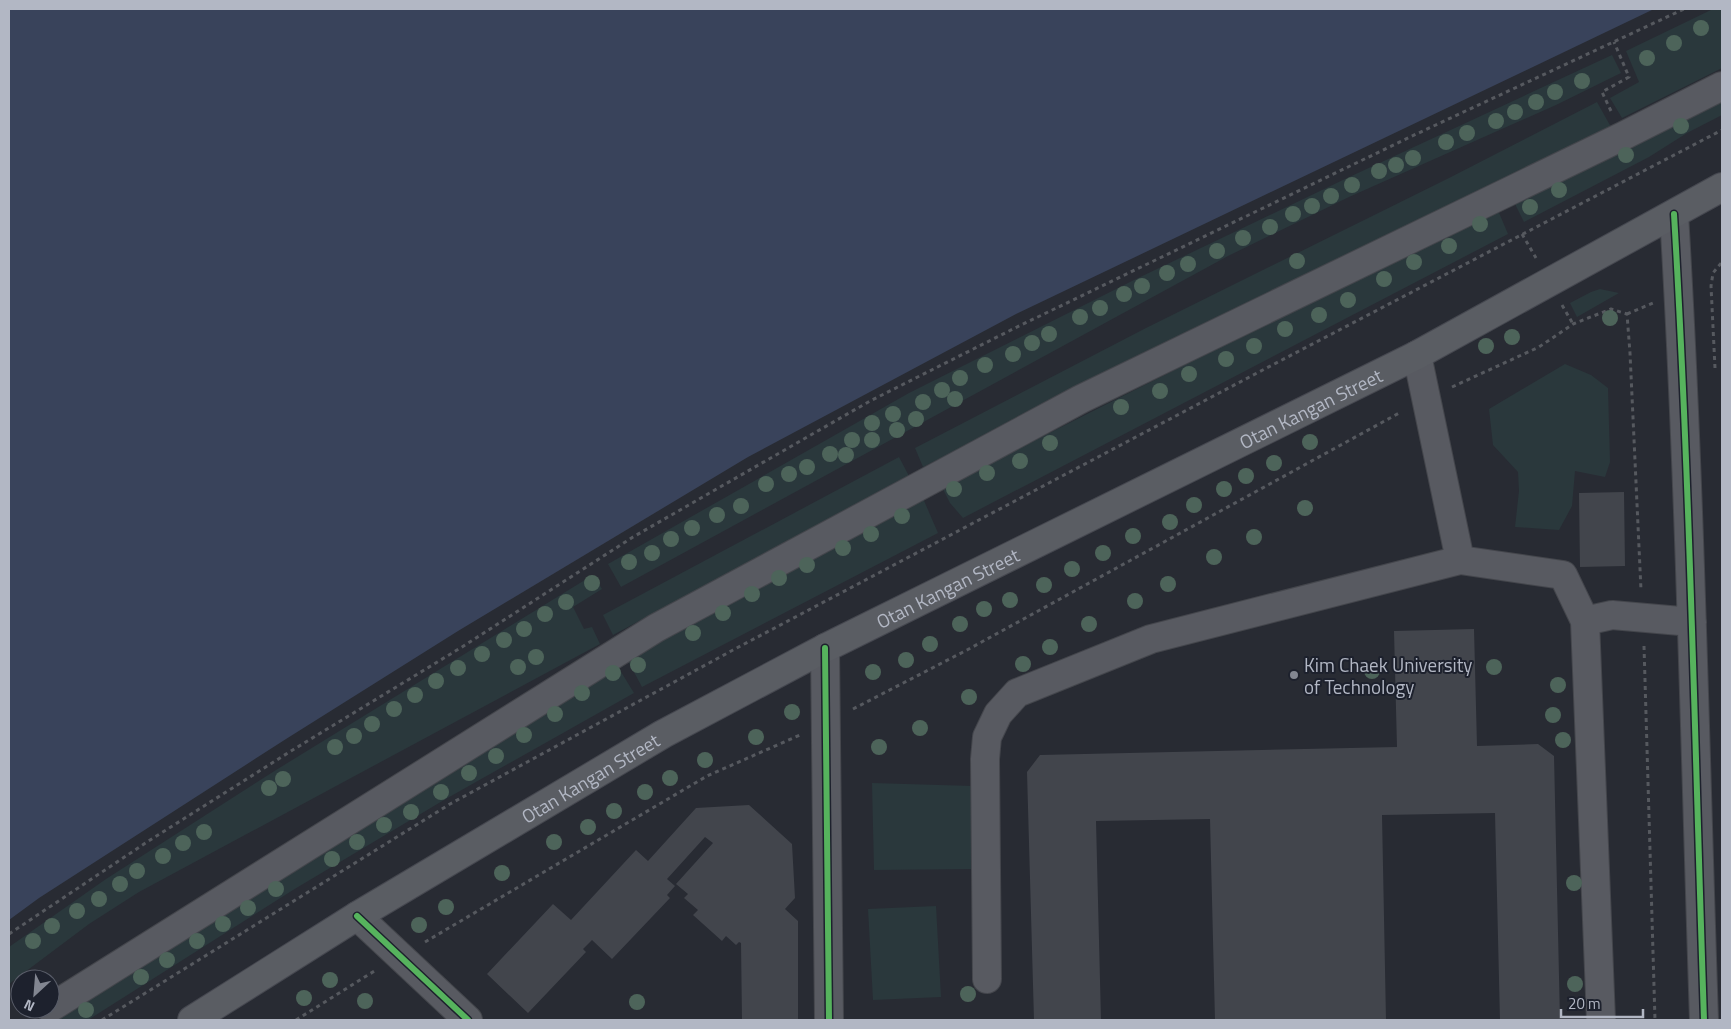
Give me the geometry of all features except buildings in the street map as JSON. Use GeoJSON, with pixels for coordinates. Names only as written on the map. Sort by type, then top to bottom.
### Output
{"type":"FeatureCollection","features":[{"type":"Feature","properties":{"kind":"main road","name":"Otan Kangan Street"},"geometry":{"type":"LineString","coordinates":[[192,1020],[357,916],[663,734],[825,648],[1417,354],[1722,187]]}},
{"type":"Feature","properties":{"kind":"street"},"geometry":{"type":"LineString","coordinates":[[60,1003],[656,628],[1081,399],[1624,136],[1722,86]]}},
{"type":"Feature","properties":{"kind":"street"},"geometry":{"type":"LineString","coordinates":[[1674,214],[1692,622],[1704,1020]]}},
{"type":"Feature","properties":{"kind":"street"},"geometry":{"type":"LineString","coordinates":[[1417,354],[1460,560]]}},
{"type":"Feature","properties":{"kind":"street"},"geometry":{"type":"LineString","coordinates":[[988,979],[985,759],[987,737],[998,714],[1017,693],[1151,639],[1460,560],[1562,575],[1585,621],[1601,1020]]}},
{"type":"Feature","properties":{"kind":"street"},"geometry":{"type":"LineString","coordinates":[[1585,621],[1612,615],[1692,622]]}},
{"type":"Feature","properties":{"kind":"street"},"geometry":{"type":"LineString","coordinates":[[825,648],[829,1020]]}},
{"type":"Feature","properties":{"kind":"street"},"geometry":{"type":"LineString","coordinates":[[357,916],[468,1020]]}},
{"type":"Feature","properties":{"kind":"path"},"geometry":{"type":"LineString","coordinates":[[9,934],[147,842],[462,647],[633,537],[870,402],[1015,328],[1401,141],[1684,9]]}},
{"type":"Feature","properties":{"kind":"path"},"geometry":{"type":"LineString","coordinates":[[1614,42],[1629,76],[1602,92],[1624,136]]}},
{"type":"Feature","properties":{"kind":"path"},"geometry":{"type":"LineString","coordinates":[[102,1020],[450,804],[794,618],[1416,289],[1722,130]]}},
{"type":"Feature","properties":{"kind":"path"},"geometry":{"type":"LineString","coordinates":[[1715,368],[1711,286],[1713,273],[1722,262]]}},
{"type":"Feature","properties":{"kind":"shaded area"},"geometry":{"type":"Polygon","coordinates":[[[1713,9],[1722,9],[1722,68],[1622,118],[1610,98],[1639,82],[1626,51],[1713,9]]]}},
{"type":"Feature","properties":{"kind":"shaded area"},"geometry":{"type":"Polygon","coordinates":[[[1612,55],[1621,73],[1556,105],[1349,197],[1228,256],[621,587],[608,564],[909,393],[1134,280],[1345,179],[1612,55]]]}},
{"type":"Feature","properties":{"kind":"shaded area"},"geometry":{"type":"Polygon","coordinates":[[[1722,96],[1722,115],[1687,133],[1649,157],[1524,222],[1515,204],[1722,96]]]}},
{"type":"Feature","properties":{"kind":"shaded area"},"geometry":{"type":"Polygon","coordinates":[[[1597,102],[1611,127],[923,467],[915,448],[1146,328],[1449,178],[1597,102]]]}},
{"type":"Feature","properties":{"kind":"shaded area"},"geometry":{"type":"Polygon","coordinates":[[[1497,208],[1508,234],[963,518],[950,503],[942,487],[1497,208]]]}},
{"type":"Feature","properties":{"kind":"shaded area"},"geometry":{"type":"Polygon","coordinates":[[[1600,289],[1619,293],[1577,317],[1570,303],[1600,289]]]}},
{"type":"Feature","properties":{"kind":"shaded area"},"geometry":{"type":"Polygon","coordinates":[[[1565,364],[1591,375],[1608,388],[1610,462],[1605,477],[1575,471],[1572,506],[1559,530],[1515,527],[1519,491],[1518,472],[1493,445],[1489,409],[1565,364]]]}},
{"type":"Feature","properties":{"kind":"shaded area"},"geometry":{"type":"Polygon","coordinates":[[[899,457],[909,476],[613,635],[603,615],[899,457]]]}},
{"type":"Feature","properties":{"kind":"shaded area"},"geometry":{"type":"Polygon","coordinates":[[[922,496],[938,533],[642,687],[628,661],[781,568],[922,496]]]}},
{"type":"Feature","properties":{"kind":"shaded area"},"geometry":{"type":"Polygon","coordinates":[[[593,575],[602,589],[573,607],[584,629],[592,627],[600,644],[139,892],[89,924],[29,969],[10,969],[9,984],[9,947],[106,879],[276,770],[593,575]]]}},
{"type":"Feature","properties":{"kind":"shaded area"},"geometry":{"type":"Polygon","coordinates":[[[615,662],[634,693],[444,800],[293,890],[88,1020],[48,1020],[60,1019],[60,1012],[615,662]]]}},
{"type":"Feature","properties":{"kind":"shaded area"},"geometry":{"type":"Polygon","coordinates":[[[872,783],[973,786],[975,869],[874,870],[872,783]]]}},
{"type":"Feature","properties":{"kind":"shaded area"},"geometry":{"type":"Polygon","coordinates":[[[936,906],[941,997],[873,1000],[868,909],[936,906]]]}},
{"type":"Feature","properties":{"kind":"water"},"geometry":{"type":"Polygon","coordinates":[[[9,9],[1654,9],[1016,314],[748,457],[458,631],[286,739],[39,898],[9,920],[9,9]]]}},
{"type":"Feature","properties":{"kind":"cycle path"},"geometry":{"type":"LineString","coordinates":[[1674,214],[1688,516],[1704,1020]]}},
{"type":"Feature","properties":{"kind":"cycle path"},"geometry":{"type":"LineString","coordinates":[[825,648],[829,1020]]}},
{"type":"Feature","properties":{"kind":"cycle path"},"geometry":{"type":"LineString","coordinates":[[357,916],[468,1020]]}},
{"type":"Feature","properties":{"kind":"place","name":"Kim Chaek University of Technology"},"geometry":{"type":"Point","coordinates":[1294,675]}}]}
